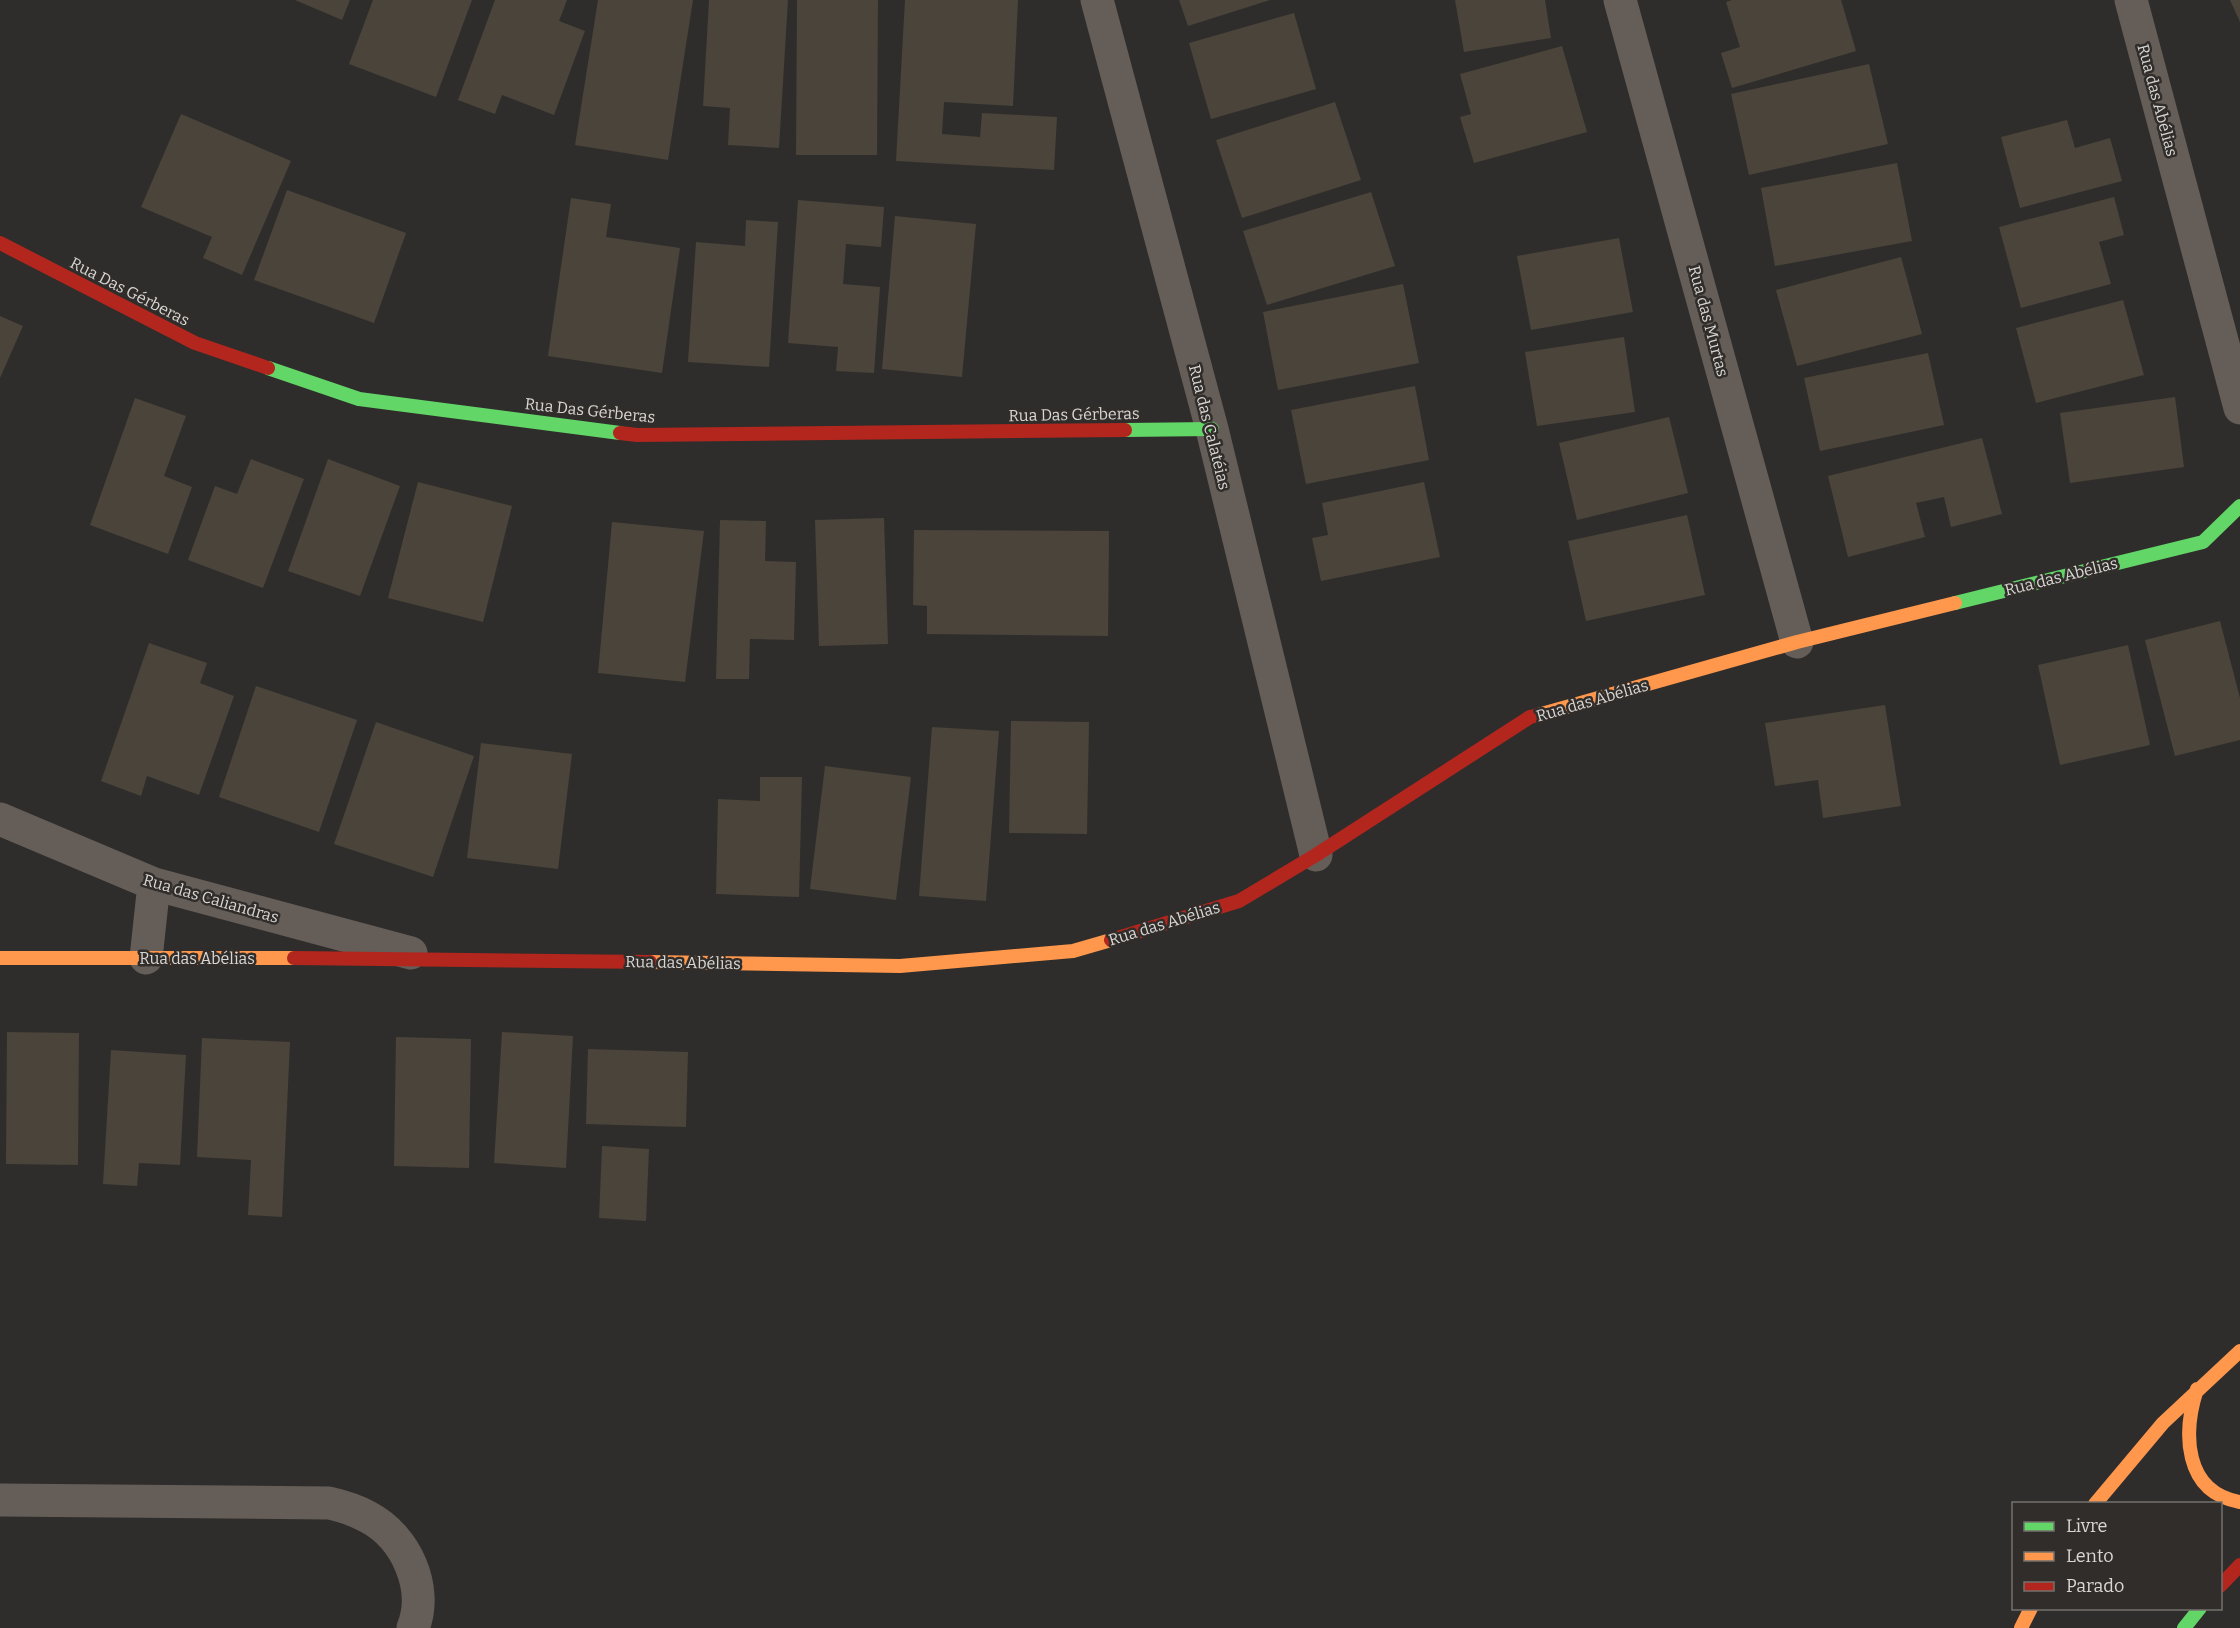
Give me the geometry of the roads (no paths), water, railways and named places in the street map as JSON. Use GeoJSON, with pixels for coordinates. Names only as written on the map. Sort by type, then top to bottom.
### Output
{"type":"FeatureCollection","features":[{"type":"Feature","properties":{"kind":"street","name":"Rua das Calatéias"},"geometry":{"type":"LineString","coordinates":[[1097,0],[1212,429],[1316,855]]}},
{"type":"Feature","properties":{"kind":"street","name":"Rua das Murtas"},"geometry":{"type":"LineString","coordinates":[[1620,0],[1797,642]]}},
{"type":"Feature","properties":{"kind":"street","name":"Rua das Abélias"},"geometry":{"type":"LineString","coordinates":[[2131,0],[2240,408]]}},
{"type":"Feature","properties":{"kind":"street","name":"Rua Das Gérberas"},"geometry":{"type":"LineString","coordinates":[[0,243],[195,343],[359,399],[637,435],[1212,429]]}},
{"type":"Feature","properties":{"kind":"street","name":"Rua das Abélias"},"geometry":{"type":"LineString","coordinates":[[0,958],[430,958],[900,966],[1073,951],[1239,901],[1316,855],[1530,717],[1797,642],[2203,542],[2240,506]]}},
{"type":"Feature","properties":{"kind":"street","name":"Rua das Caliandras"},"geometry":{"type":"LineString","coordinates":[[0,819],[154,884],[430,958]]}},
{"type":"Feature","properties":{"kind":"street"},"geometry":{"type":"LineString","coordinates":[[146,958],[154,884]]}},
{"type":"Feature","properties":{"kind":"street"},"geometry":{"type":"LineString","coordinates":[[2096,1502],[2128,1458],[2198,1387],[2240,1351]]}},
{"type":"Feature","properties":{"kind":"street"},"geometry":{"type":"LineString","coordinates":[[2198,1387],[2187,1430],[2187,1447],[2192,1465],[2216,1494],[2229,1501],[2240,1502]]}},
{"type":"Feature","properties":{"kind":"street"},"geometry":{"type":"LineString","coordinates":[[0,1500],[329,1503],[351,1508],[370,1517],[402,1548],[412,1569],[418,1591],[418,1613],[413,1628]]}},
{"type":"Feature","properties":{"kind":"street"},"geometry":{"type":"LineString","coordinates":[[2222,1584],[2240,1564]]}},
{"type":"Feature","properties":{"kind":"street"},"geometry":{"type":"LineString","coordinates":[[2021,1628],[2030,1610]]}},
{"type":"Feature","properties":{"kind":"street"},"geometry":{"type":"LineString","coordinates":[[2184,1628],[2198,1610]]}}]}
